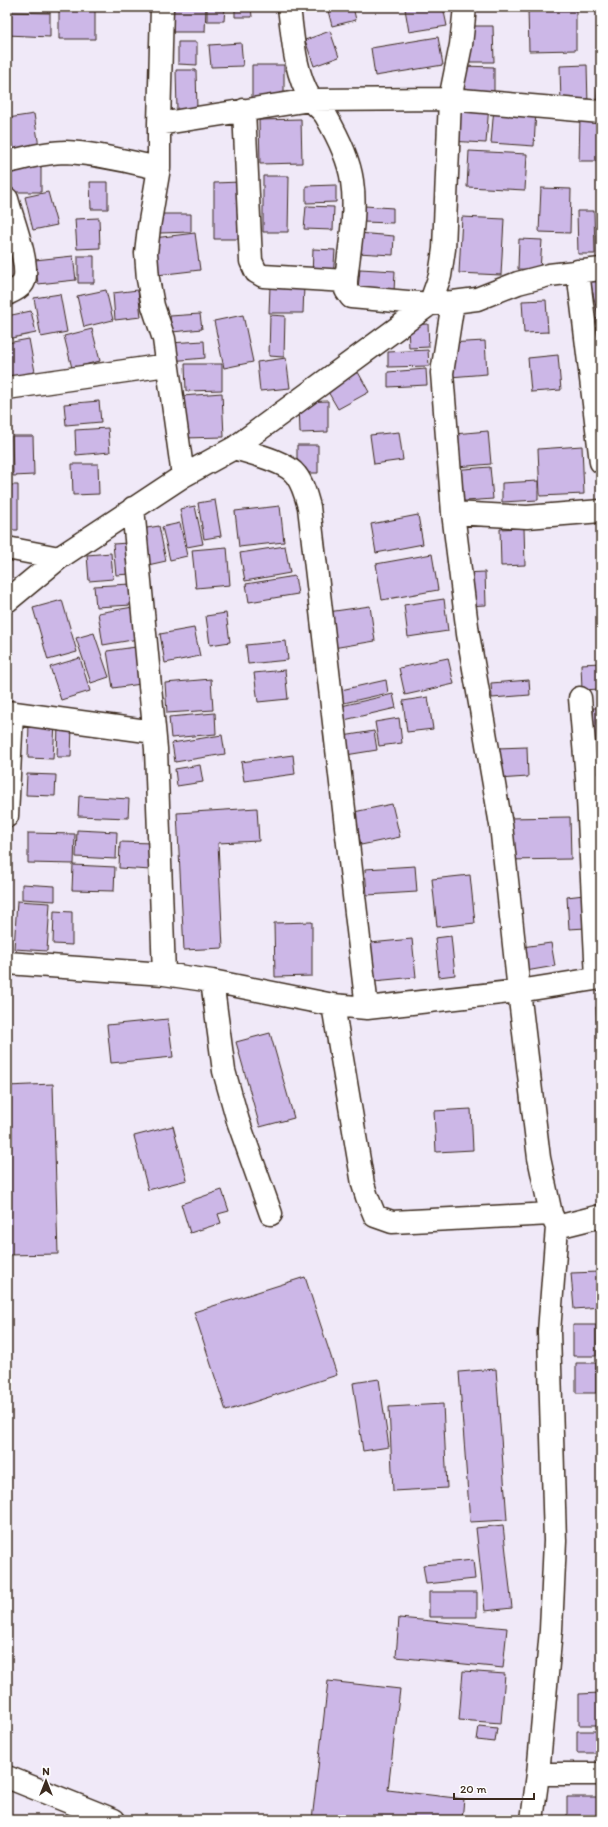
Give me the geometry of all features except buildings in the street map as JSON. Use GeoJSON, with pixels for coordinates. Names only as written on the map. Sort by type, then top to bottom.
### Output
{"type":"FeatureCollection","features":[{"type":"Feature","properties":{"kind":"street"},"geometry":{"type":"LineString","coordinates":[[162,7],[159,168],[146,253],[148,279],[152,300],[164,339],[183,476]]}},
{"type":"Feature","properties":{"kind":"street"},"geometry":{"type":"LineString","coordinates":[[289,7],[294,50],[301,79],[310,100],[326,115],[347,158],[352,180],[353,206],[346,281],[346,290],[351,297],[430,304],[453,302],[477,299],[518,283],[549,274],[601,269]]}},
{"type":"Feature","properties":{"kind":"street"},"geometry":{"type":"LineString","coordinates":[[7,601],[59,558],[183,476],[234,448],[430,304],[440,276],[444,249],[450,99],[461,45],[464,7]]}},
{"type":"Feature","properties":{"kind":"street"},"geometry":{"type":"LineString","coordinates":[[159,124],[310,100],[450,99],[601,112]]}},
{"type":"Feature","properties":{"kind":"street"},"geometry":{"type":"LineString","coordinates":[[244,110],[251,261],[256,272],[262,276],[346,281]]}},
{"type":"Feature","properties":{"kind":"street"},"geometry":{"type":"LineString","coordinates":[[7,162],[42,154],[64,152],[88,154],[159,168]]}},
{"type":"Feature","properties":{"kind":"street"},"geometry":{"type":"LineString","coordinates":[[7,199],[22,251],[26,271],[24,282],[14,291],[7,294]]}},
{"type":"Feature","properties":{"kind":"street"},"geometry":{"type":"LineString","coordinates":[[578,271],[601,462]]}},
{"type":"Feature","properties":{"kind":"street"},"geometry":{"type":"LineString","coordinates":[[453,302],[442,373],[453,512],[468,634],[501,825],[518,991],[539,1158],[554,1221],[549,1332],[555,1541],[552,1630],[532,1820]]}},
{"type":"Feature","properties":{"kind":"street"},"geometry":{"type":"LineString","coordinates":[[7,388],[168,365]]}},
{"type":"Feature","properties":{"kind":"street"},"geometry":{"type":"LineString","coordinates":[[234,448],[284,465],[296,474],[304,491],[309,507],[367,1008]]}},
{"type":"Feature","properties":{"kind":"street"},"geometry":{"type":"LineString","coordinates":[[133,508],[154,732],[164,974]]}},
{"type":"Feature","properties":{"kind":"street"},"geometry":{"type":"LineString","coordinates":[[453,512],[527,516],[601,511]]}},
{"type":"Feature","properties":{"kind":"street"},"geometry":{"type":"LineString","coordinates":[[7,548],[59,558]]}},
{"type":"Feature","properties":{"kind":"street"},"geometry":{"type":"LineString","coordinates":[[7,963],[164,974],[212,981],[333,1005],[367,1008],[518,991],[599,978],[594,778],[580,698]]}},
{"type":"Feature","properties":{"kind":"street"},"geometry":{"type":"LineString","coordinates":[[7,816],[9,712],[154,732]]}},
{"type":"Feature","properties":{"kind":"street"},"geometry":{"type":"LineString","coordinates":[[212,981],[224,1071],[238,1121],[270,1214]]}},
{"type":"Feature","properties":{"kind":"street"},"geometry":{"type":"LineString","coordinates":[[333,1005],[364,1184],[367,1197],[375,1216],[392,1222],[554,1221],[601,1216]]}},
{"type":"Feature","properties":{"kind":"street"},"geometry":{"type":"LineString","coordinates":[[538,1774],[601,1774]]}},
{"type":"Feature","properties":{"kind":"street"},"geometry":{"type":"LineString","coordinates":[[7,1777],[114,1820]]}}]}
